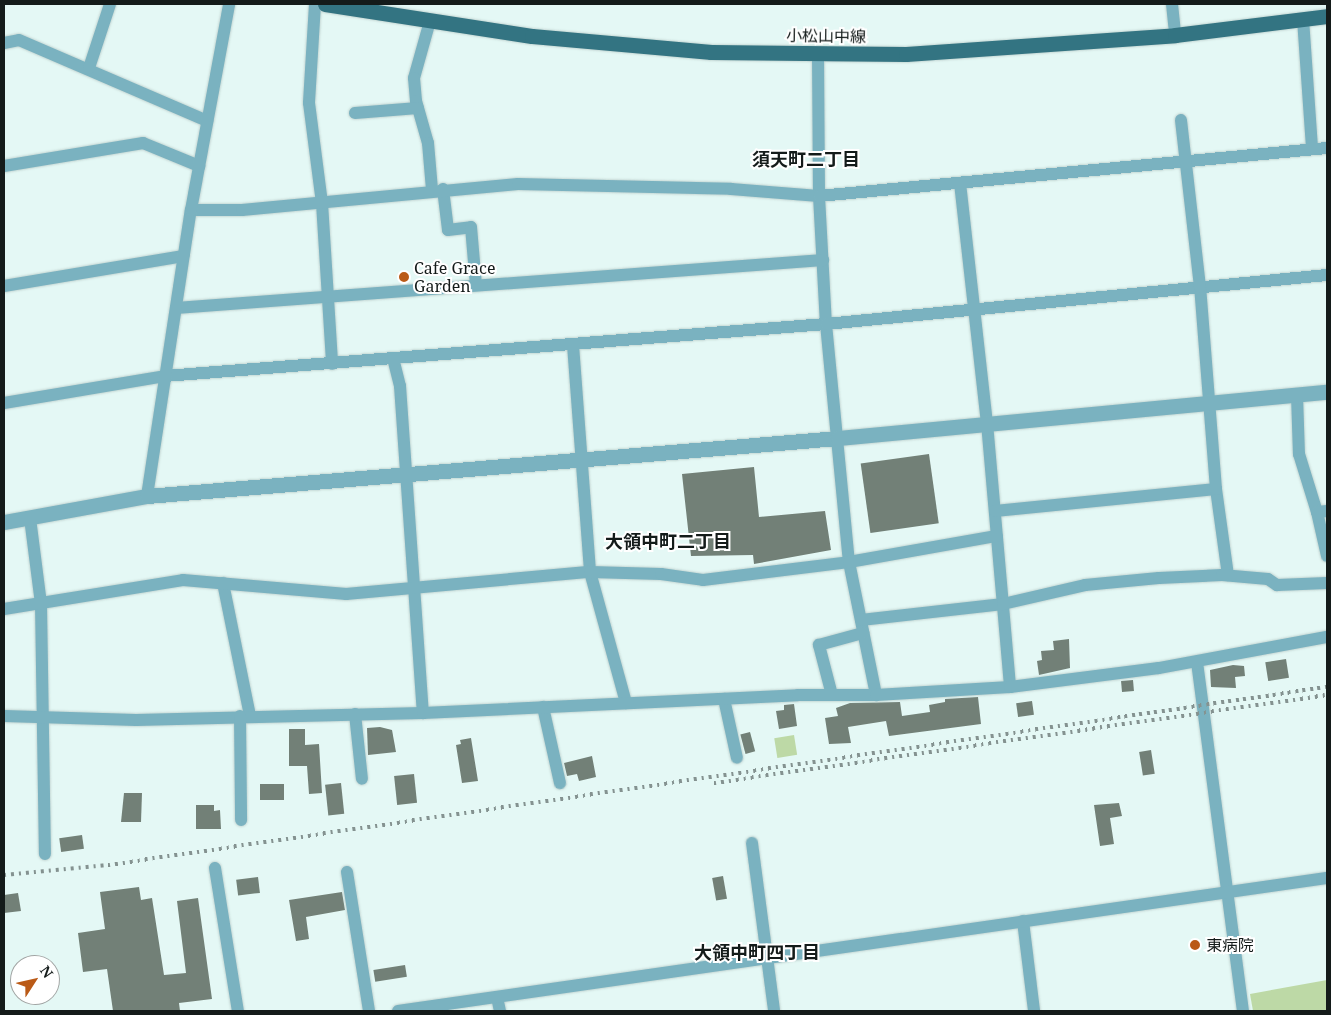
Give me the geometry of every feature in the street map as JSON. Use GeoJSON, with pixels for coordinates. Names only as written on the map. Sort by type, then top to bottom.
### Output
{"type":"FeatureCollection","features":[{"type":"Feature","properties":{"kind":"main road","name":"小松山中線"},"geometry":{"type":"LineString","coordinates":[[325,4],[532,36],[711,52],[906,54],[1176,35],[1327,16]]}},
{"type":"Feature","properties":{"kind":"street"},"geometry":{"type":"LineString","coordinates":[[89,68],[110,4]]}},
{"type":"Feature","properties":{"kind":"street"},"geometry":{"type":"LineString","coordinates":[[147,496],[191,210],[229,4]]}},
{"type":"Feature","properties":{"kind":"street"},"geometry":{"type":"LineString","coordinates":[[315,4],[309,103],[322,203],[326,299],[332,364]]}},
{"type":"Feature","properties":{"kind":"street"},"geometry":{"type":"LineString","coordinates":[[1172,4],[1176,35]]}},
{"type":"Feature","properties":{"kind":"street"},"geometry":{"type":"LineString","coordinates":[[1303,19],[1312,149]]}},
{"type":"Feature","properties":{"kind":"street"},"geometry":{"type":"LineString","coordinates":[[430,21],[414,78],[418,108],[448,230],[471,227],[476,285]]}},
{"type":"Feature","properties":{"kind":"street"},"geometry":{"type":"LineString","coordinates":[[4,43],[19,40],[89,68],[207,121]]}},
{"type":"Feature","properties":{"kind":"street"},"geometry":{"type":"LineString","coordinates":[[818,53],[819,196],[826,324],[849,562],[876,695]]}},
{"type":"Feature","properties":{"kind":"street"},"geometry":{"type":"LineString","coordinates":[[354,113],[418,108]]}},
{"type":"Feature","properties":{"kind":"street"},"geometry":{"type":"LineString","coordinates":[[1181,120],[1200,287],[1216,489],[1228,575]]}},
{"type":"Feature","properties":{"kind":"street"},"geometry":{"type":"LineString","coordinates":[[4,166],[143,144],[199,166]]}},
{"type":"Feature","properties":{"kind":"street"},"geometry":{"type":"LineString","coordinates":[[191,210],[322,203],[437,190],[528,184],[731,189],[819,196],[1327,148]]}},
{"type":"Feature","properties":{"kind":"street"},"geometry":{"type":"LineString","coordinates":[[960,183],[972,309],[987,423],[1010,687]]}},
{"type":"Feature","properties":{"kind":"street"},"geometry":{"type":"LineString","coordinates":[[4,286],[184,256]]}},
{"type":"Feature","properties":{"kind":"street"},"geometry":{"type":"LineString","coordinates":[[176,308],[326,299],[476,285],[823,260]]}},
{"type":"Feature","properties":{"kind":"street"},"geometry":{"type":"LineString","coordinates":[[4,403],[165,376],[826,324],[1327,275]]}},
{"type":"Feature","properties":{"kind":"street"},"geometry":{"type":"LineString","coordinates":[[573,345],[590,572],[626,703]]}},
{"type":"Feature","properties":{"kind":"street"},"geometry":{"type":"LineString","coordinates":[[393,358],[400,386],[423,713]]}},
{"type":"Feature","properties":{"kind":"street"},"geometry":{"type":"LineString","coordinates":[[4,522],[147,496],[580,457],[838,438],[1327,392]]}},
{"type":"Feature","properties":{"kind":"street"},"geometry":{"type":"LineString","coordinates":[[1296,395],[1299,454],[1322,512],[1327,556]]}},
{"type":"Feature","properties":{"kind":"street"},"geometry":{"type":"LineString","coordinates":[[995,511],[1216,489]]}},
{"type":"Feature","properties":{"kind":"street"},"geometry":{"type":"LineString","coordinates":[[30,518],[41,604],[44,854]]}},
{"type":"Feature","properties":{"kind":"street"},"geometry":{"type":"LineString","coordinates":[[4,609],[183,580],[346,594],[590,572],[662,574],[703,580],[849,562],[997,536]]}},
{"type":"Feature","properties":{"kind":"street"},"geometry":{"type":"LineString","coordinates":[[832,695],[819,645],[862,626],[1002,604],[1085,586],[1159,578],[1228,575],[1268,579],[1277,584],[1327,583]]}},
{"type":"Feature","properties":{"kind":"street"},"geometry":{"type":"LineString","coordinates":[[223,583],[245,716],[241,820]]}},
{"type":"Feature","properties":{"kind":"street"},"geometry":{"type":"LineString","coordinates":[[4,716],[136,720],[423,713],[724,699],[876,695],[1010,687],[1197,662],[1327,637]]}},
{"type":"Feature","properties":{"kind":"street"},"geometry":{"type":"LineString","coordinates":[[1197,662],[1244,1011]]}},
{"type":"Feature","properties":{"kind":"street"},"geometry":{"type":"LineString","coordinates":[[724,699],[737,758]]}},
{"type":"Feature","properties":{"kind":"street"},"geometry":{"type":"LineString","coordinates":[[543,707],[560,783]]}},
{"type":"Feature","properties":{"kind":"street"},"geometry":{"type":"LineString","coordinates":[[355,714],[362,778]]}},
{"type":"Feature","properties":{"kind":"street"},"geometry":{"type":"LineString","coordinates":[[752,843],[774,1011]]}},
{"type":"Feature","properties":{"kind":"street"},"geometry":{"type":"LineString","coordinates":[[215,868],[238,1011]]}},
{"type":"Feature","properties":{"kind":"street"},"geometry":{"type":"LineString","coordinates":[[347,872],[368,1011]]}},
{"type":"Feature","properties":{"kind":"street"},"geometry":{"type":"LineString","coordinates":[[398,1011],[1327,878]]}},
{"type":"Feature","properties":{"kind":"street"},"geometry":{"type":"LineString","coordinates":[[1023,921],[1034,1011]]}},
{"type":"Feature","properties":{"kind":"street"},"geometry":{"type":"LineString","coordinates":[[498,997],[500,1011]]}},
{"type":"Feature","properties":{"kind":"green space"},"geometry":{"type":"Polygon","coordinates":[[[794,735],[797,755],[777,758],[774,738],[794,735]]]}},
{"type":"Feature","properties":{"kind":"green space"},"geometry":{"type":"Polygon","coordinates":[[[1327,980],[1327,1011],[1253,1011],[1250,994],[1327,980]]]}},
{"type":"Feature","properties":{"kind":"building"},"geometry":{"type":"Polygon","coordinates":[[[929,454],[939,523],[870,533],[861,464],[929,454]]]}},
{"type":"Feature","properties":{"kind":"building"},"geometry":{"type":"Polygon","coordinates":[[[754,467],[759,517],[825,511],[831,550],[754,564],[753,555],[691,556],[682,474],[754,467]]]}},
{"type":"Feature","properties":{"kind":"building"},"geometry":{"type":"Polygon","coordinates":[[[1069,639],[1070,668],[1039,675],[1037,661],[1042,660],[1041,651],[1054,650],[1053,641],[1069,639]]]}},
{"type":"Feature","properties":{"kind":"building"},"geometry":{"type":"Polygon","coordinates":[[[1286,659],[1289,678],[1268,681],[1265,662],[1286,659]]]}},
{"type":"Feature","properties":{"kind":"building"},"geometry":{"type":"Polygon","coordinates":[[[1233,665],[1244,666],[1245,676],[1235,677],[1236,688],[1211,687],[1210,670],[1233,665]]]}},
{"type":"Feature","properties":{"kind":"building"},"geometry":{"type":"Polygon","coordinates":[[[1133,680],[1134,691],[1122,692],[1121,681],[1133,680]]]}},
{"type":"Feature","properties":{"kind":"building"},"geometry":{"type":"Polygon","coordinates":[[[978,697],[981,724],[889,736],[886,721],[848,727],[851,743],[829,744],[825,718],[838,716],[836,708],[850,703],[900,702],[902,716],[930,712],[929,705],[945,702],[945,699],[978,697]]]}},
{"type":"Feature","properties":{"kind":"building"},"geometry":{"type":"Polygon","coordinates":[[[1032,701],[1034,715],[1018,717],[1016,703],[1032,701]]]}},
{"type":"Feature","properties":{"kind":"building"},"geometry":{"type":"Polygon","coordinates":[[[794,704],[797,726],[779,729],[776,711],[784,710],[784,705],[794,704]]]}},
{"type":"Feature","properties":{"kind":"building"},"geometry":{"type":"Polygon","coordinates":[[[380,727],[392,730],[396,752],[368,755],[367,728],[380,727]]]}},
{"type":"Feature","properties":{"kind":"building"},"geometry":{"type":"Polygon","coordinates":[[[289,729],[305,729],[305,745],[319,744],[322,793],[309,794],[307,766],[289,766],[289,729]]]}},
{"type":"Feature","properties":{"kind":"building"},"geometry":{"type":"Polygon","coordinates":[[[750,732],[755,751],[746,754],[740,735],[750,732]]]}},
{"type":"Feature","properties":{"kind":"building"},"geometry":{"type":"Polygon","coordinates":[[[471,738],[478,781],[462,783],[456,745],[461,744],[460,740],[471,738]]]}},
{"type":"Feature","properties":{"kind":"building"},"geometry":{"type":"Polygon","coordinates":[[[1151,750],[1155,774],[1143,776],[1139,752],[1151,750]]]}},
{"type":"Feature","properties":{"kind":"building"},"geometry":{"type":"Polygon","coordinates":[[[592,756],[596,777],[579,781],[577,774],[567,776],[564,763],[592,756]]]}},
{"type":"Feature","properties":{"kind":"building"},"geometry":{"type":"Polygon","coordinates":[[[414,774],[417,803],[397,805],[394,776],[414,774]]]}},
{"type":"Feature","properties":{"kind":"building"},"geometry":{"type":"Polygon","coordinates":[[[341,783],[344,814],[328,816],[325,785],[341,783]]]}},
{"type":"Feature","properties":{"kind":"building"},"geometry":{"type":"Polygon","coordinates":[[[260,784],[284,784],[284,800],[260,800],[260,784]]]}},
{"type":"Feature","properties":{"kind":"building"},"geometry":{"type":"Polygon","coordinates":[[[124,793],[142,793],[141,822],[121,822],[124,793]]]}},
{"type":"Feature","properties":{"kind":"building"},"geometry":{"type":"Polygon","coordinates":[[[1119,803],[1122,816],[1110,818],[1114,844],[1100,846],[1094,805],[1119,803]]]}},
{"type":"Feature","properties":{"kind":"building"},"geometry":{"type":"Polygon","coordinates":[[[196,805],[214,805],[214,811],[220,810],[221,829],[196,829],[196,805]]]}},
{"type":"Feature","properties":{"kind":"building"},"geometry":{"type":"Polygon","coordinates":[[[82,835],[84,849],[61,852],[59,838],[82,835]]]}},
{"type":"Feature","properties":{"kind":"building"},"geometry":{"type":"Polygon","coordinates":[[[723,876],[727,899],[716,901],[712,878],[723,876]]]}},
{"type":"Feature","properties":{"kind":"building"},"geometry":{"type":"Polygon","coordinates":[[[258,877],[260,893],[238,896],[236,880],[258,877]]]}},
{"type":"Feature","properties":{"kind":"building"},"geometry":{"type":"Polygon","coordinates":[[[139,887],[141,900],[152,898],[164,975],[186,973],[177,901],[198,898],[212,999],[179,1003],[180,1011],[113,1011],[107,969],[83,972],[78,933],[105,929],[100,892],[139,887]]]}},
{"type":"Feature","properties":{"kind":"building"},"geometry":{"type":"Polygon","coordinates":[[[342,892],[345,910],[306,917],[309,939],[296,941],[289,900],[342,892]]]}},
{"type":"Feature","properties":{"kind":"building"},"geometry":{"type":"Polygon","coordinates":[[[18,893],[21,911],[4,913],[4,895],[18,893]]]}},
{"type":"Feature","properties":{"kind":"building"},"geometry":{"type":"Polygon","coordinates":[[[405,965],[407,977],[375,982],[373,970],[405,965]]]}},
{"type":"Feature","properties":{"kind":"railway"},"geometry":{"type":"LineString","coordinates":[[4,875],[108,865],[1327,687]]}},
{"type":"Feature","properties":{"kind":"railway"},"geometry":{"type":"LineString","coordinates":[[714,783],[1327,695]]}},
{"type":"Feature","properties":{"kind":"place","name":"Cafe Grace Garden"},"geometry":{"type":"Point","coordinates":[404,277]}},
{"type":"Feature","properties":{"kind":"place","name":"東病院"},"geometry":{"type":"Point","coordinates":[1195,945]}},
{"type":"Feature","properties":{"kind":"district","name":"須天町二丁目"},"geometry":{"type":"Point","coordinates":[806,159]}},
{"type":"Feature","properties":{"kind":"district","name":"大領中町二丁目"},"geometry":{"type":"Point","coordinates":[668,541]}},
{"type":"Feature","properties":{"kind":"district","name":"大領中町四丁目"},"geometry":{"type":"Point","coordinates":[757,952]}}]}
